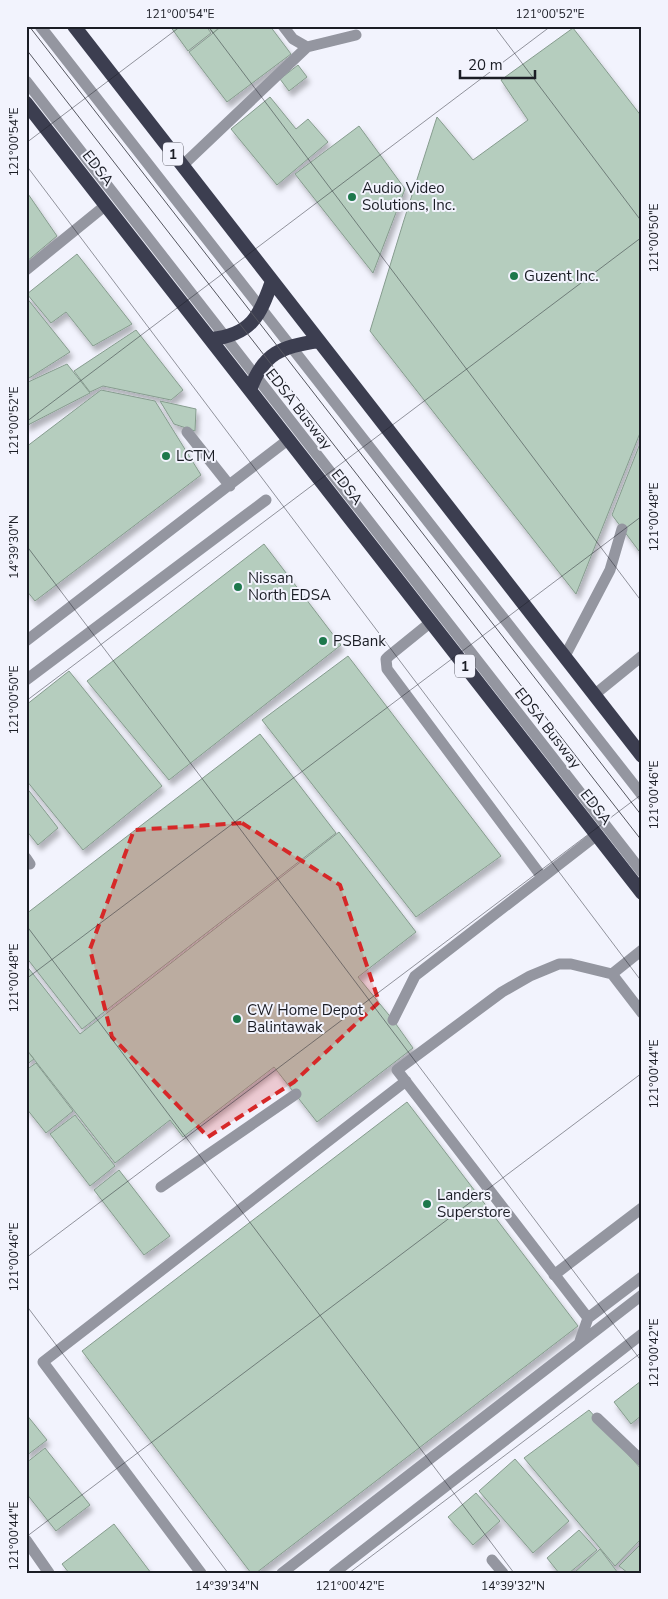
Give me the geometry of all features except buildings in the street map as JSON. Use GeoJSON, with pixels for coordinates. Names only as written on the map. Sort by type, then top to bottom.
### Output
{"type":"FeatureCollection","features":[{"type":"Feature","properties":{"kind":"highway","name":"1"},"geometry":{"type":"LineString","coordinates":[[74,26],[642,756]]}},
{"type":"Feature","properties":{"kind":"highway","name":"EDSA"},"geometry":{"type":"LineString","coordinates":[[26,103],[211,340],[253,383],[289,439],[642,893]]}},
{"type":"Feature","properties":{"kind":"highway"},"geometry":{"type":"LineString","coordinates":[[211,340],[226,338],[247,328],[262,310],[272,281]]}},
{"type":"Feature","properties":{"kind":"highway"},"geometry":{"type":"LineString","coordinates":[[253,383],[266,361],[273,354],[290,346],[319,341]]}},
{"type":"Feature","properties":{"kind":"lane"},"geometry":{"type":"LineString","coordinates":[[40,26],[642,795]]}},
{"type":"Feature","properties":{"kind":"lane"},"geometry":{"type":"LineString","coordinates":[[283,26],[293,39],[308,47]]}},
{"type":"Feature","properties":{"kind":"lane"},"geometry":{"type":"LineString","coordinates":[[182,166],[308,47],[356,35]]}},
{"type":"Feature","properties":{"kind":"lane","name":"EDSA Busway"},"geometry":{"type":"LineString","coordinates":[[26,81],[226,338],[253,383],[642,872]]}},
{"type":"Feature","properties":{"kind":"lane"},"geometry":{"type":"LineString","coordinates":[[26,270],[106,205]]}},
{"type":"Feature","properties":{"kind":"lane"},"geometry":{"type":"LineString","coordinates":[[187,432],[230,486]]}},
{"type":"Feature","properties":{"kind":"lane"},"geometry":{"type":"LineString","coordinates":[[26,641],[289,439]]}},
{"type":"Feature","properties":{"kind":"lane"},"geometry":{"type":"LineString","coordinates":[[26,680],[266,500]]}},
{"type":"Feature","properties":{"kind":"lane"},"geometry":{"type":"LineString","coordinates":[[565,656],[610,570],[622,528]]}},
{"type":"Feature","properties":{"kind":"lane"},"geometry":{"type":"LineString","coordinates":[[431,622],[389,656],[386,660],[387,669],[542,877]]}},
{"type":"Feature","properties":{"kind":"lane"},"geometry":{"type":"LineString","coordinates":[[594,695],[642,656]]}},
{"type":"Feature","properties":{"kind":"lane"},"geometry":{"type":"LineString","coordinates":[[393,1020],[415,976],[597,835]]}},
{"type":"Feature","properties":{"kind":"lane"},"geometry":{"type":"LineString","coordinates":[[612,974],[642,950]]}},
{"type":"Feature","properties":{"kind":"lane"},"geometry":{"type":"LineString","coordinates":[[588,1318],[397,1070],[502,992],[530,976],[559,964],[571,964],[612,974],[642,1014]]}},
{"type":"Feature","properties":{"kind":"lane"},"geometry":{"type":"LineString","coordinates":[[201,1573],[43,1362],[406,1081]]}},
{"type":"Feature","properties":{"kind":"lane"},"geometry":{"type":"LineString","coordinates":[[161,1187],[296,1094]]}},
{"type":"Feature","properties":{"kind":"lane"},"geometry":{"type":"LineString","coordinates":[[554,1275],[642,1208]]}},
{"type":"Feature","properties":{"kind":"lane"},"geometry":{"type":"LineString","coordinates":[[580,1341],[588,1318],[642,1277]]}},
{"type":"Feature","properties":{"kind":"lane"},"geometry":{"type":"LineString","coordinates":[[282,1573],[642,1295]]}},
{"type":"Feature","properties":{"kind":"lane"},"geometry":{"type":"LineString","coordinates":[[334,1573],[642,1334]]}},
{"type":"Feature","properties":{"kind":"lane"},"geometry":{"type":"LineString","coordinates":[[597,1418],[642,1461]]}},
{"type":"Feature","properties":{"kind":"lane"},"geometry":{"type":"LineString","coordinates":[[26,1540],[49,1573]]}},
{"type":"Feature","properties":{"kind":"lane"},"geometry":{"type":"LineString","coordinates":[[26,1558],[38,1557]]}},
{"type":"Feature","properties":{"kind":"lane"},"geometry":{"type":"LineString","coordinates":[[492,1560],[503,1573]]}},
{"type":"Feature","properties":{"kind":"highlighted area"},"geometry":{"type":"Polygon","coordinates":[[[242,823],[340,885],[379,1002],[294,1082],[208,1137],[112,1037],[90,949],[134,830],[242,823]]]}},
{"type":"Feature","properties":{"kind":"tram line"},"geometry":{"type":"LineString","coordinates":[[29,26],[642,816]]}},
{"type":"Feature","properties":{"kind":"tram line"},"geometry":{"type":"LineString","coordinates":[[26,49],[642,841]]}},
{"type":"Feature","properties":{"kind":"place","name":"Audio Video Solutions, Inc."},"geometry":{"type":"Point","coordinates":[352,197]}},
{"type":"Feature","properties":{"kind":"place","name":"Guzent Inc."},"geometry":{"type":"Point","coordinates":[514,276]}},
{"type":"Feature","properties":{"kind":"place","name":"LCTM"},"geometry":{"type":"Point","coordinates":[166,456]}},
{"type":"Feature","properties":{"kind":"place","name":"Nissan North EDSA"},"geometry":{"type":"Point","coordinates":[238,587]}},
{"type":"Feature","properties":{"kind":"place","name":"PSBank"},"geometry":{"type":"Point","coordinates":[323,641]}},
{"type":"Feature","properties":{"kind":"place","name":"CW Home Depot Balintawak"},"geometry":{"type":"Point","coordinates":[237,1019]}},
{"type":"Feature","properties":{"kind":"place","name":"Landers Superstore"},"geometry":{"type":"Point","coordinates":[427,1204]}}]}
